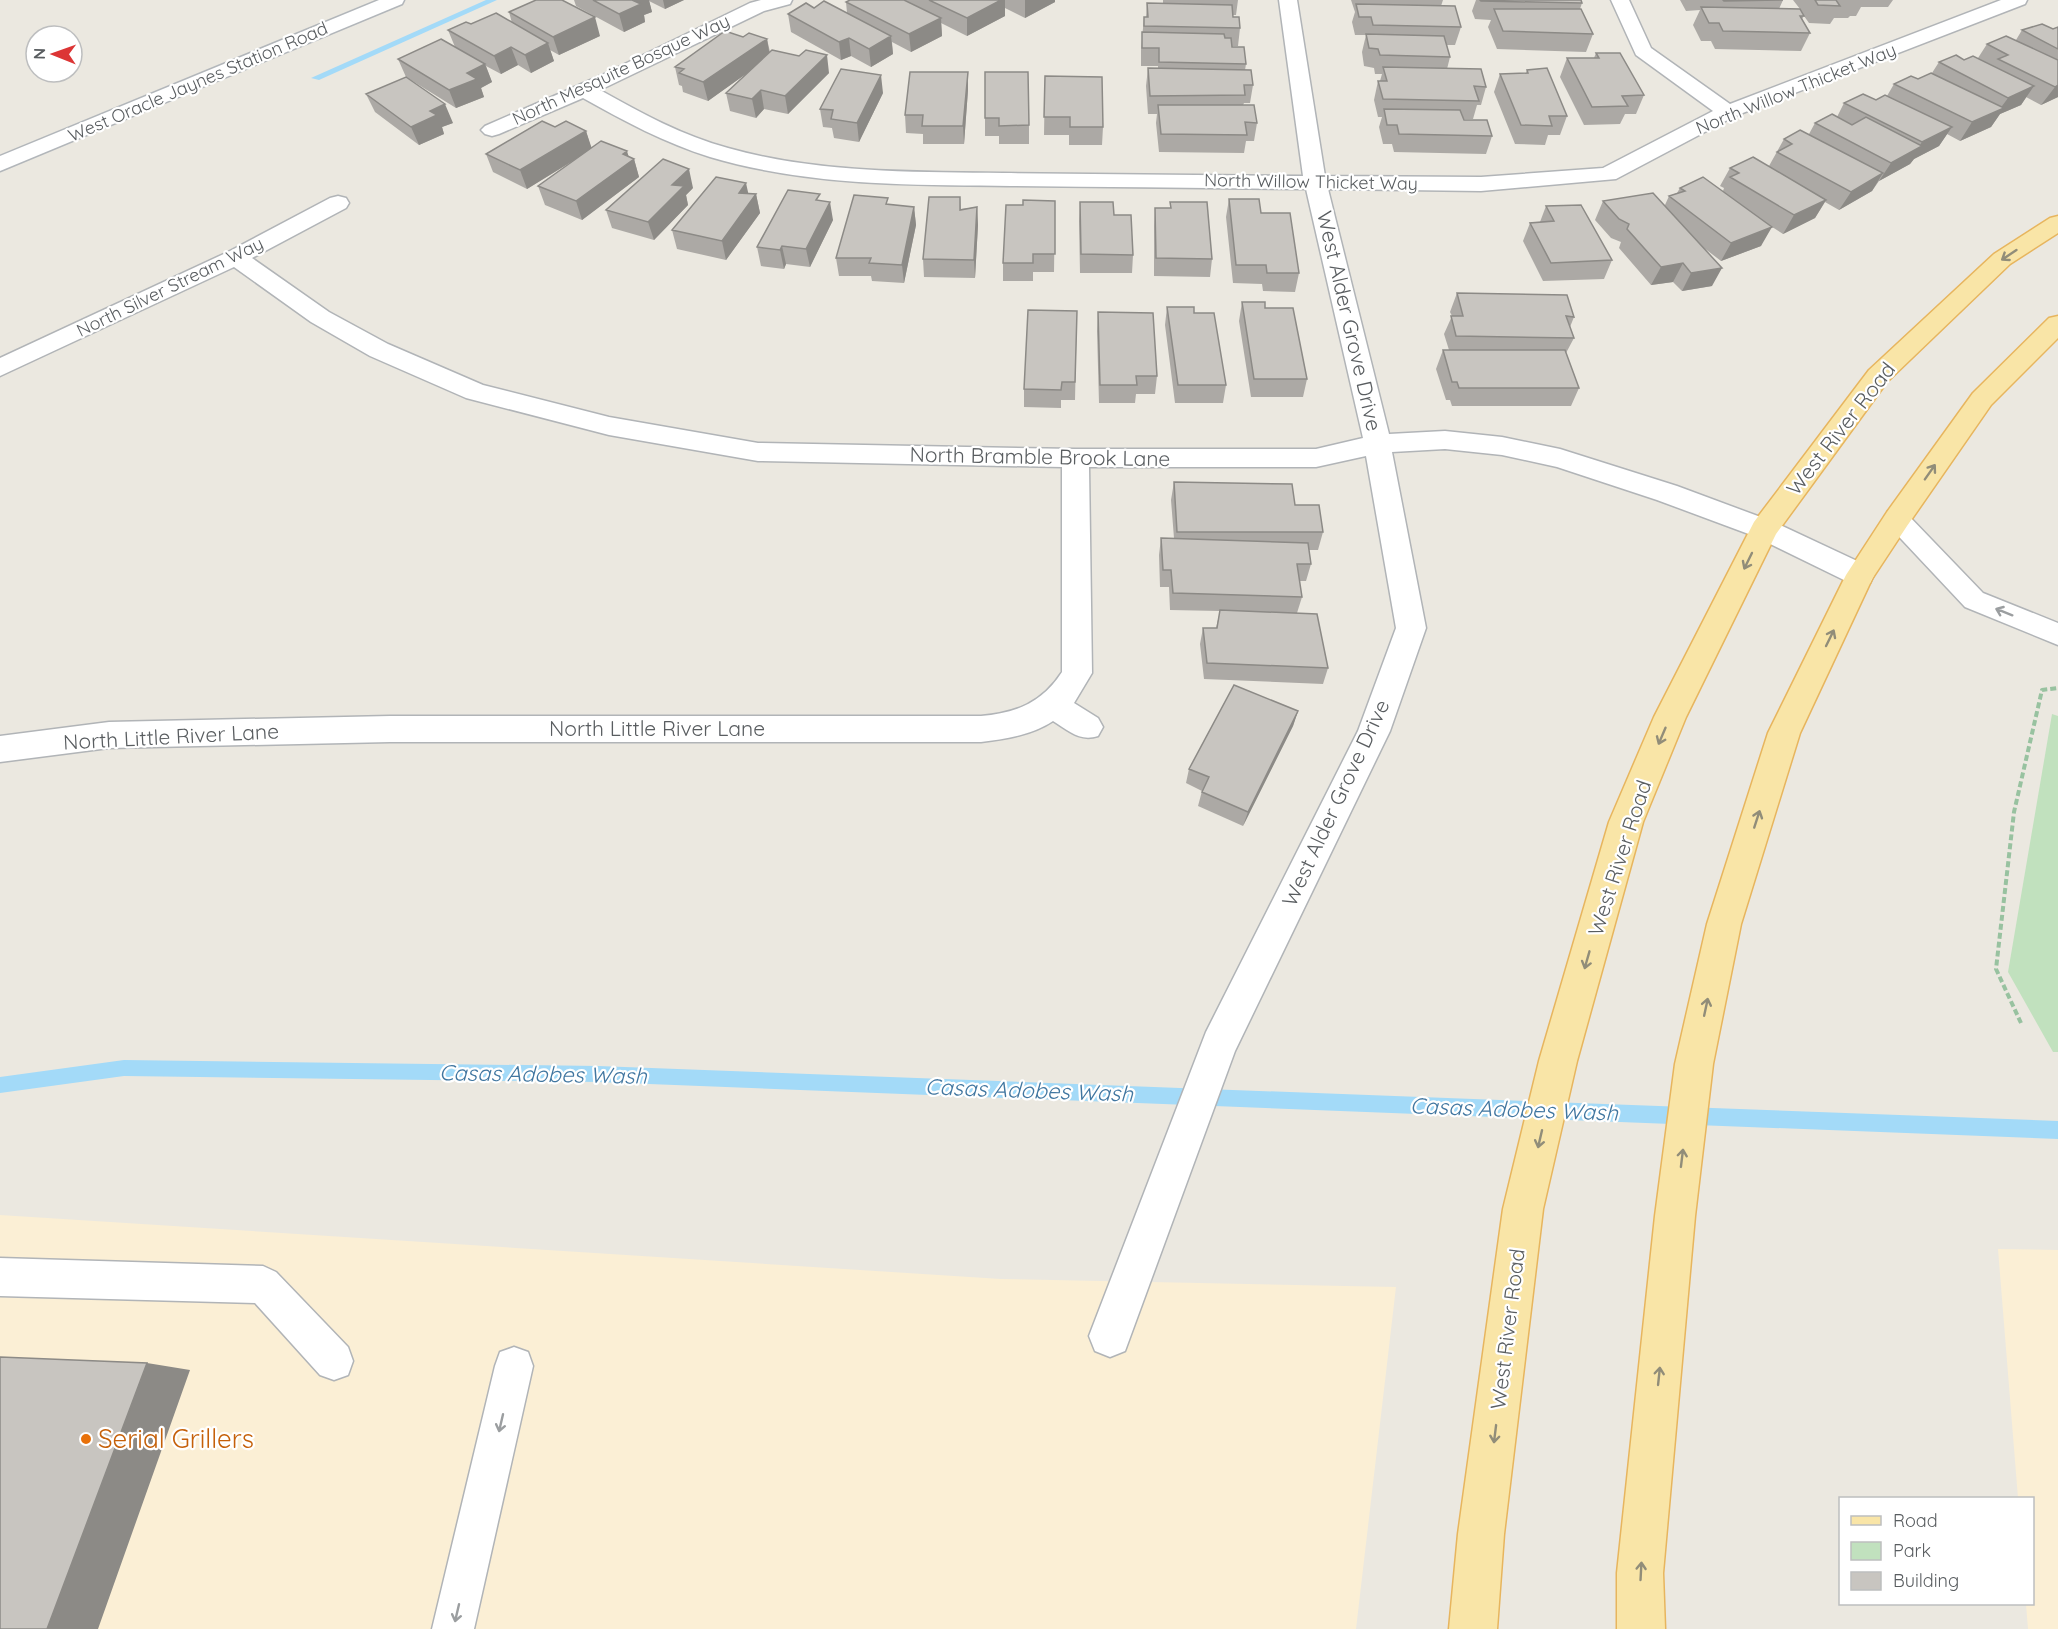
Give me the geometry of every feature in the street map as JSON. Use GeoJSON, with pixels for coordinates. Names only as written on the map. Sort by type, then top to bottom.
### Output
{"type":"FeatureCollection","features":[{"type":"Feature","properties":{"kind":"main road","name":"West River Road"},"geometry":{"type":"LineString","coordinates":[[1473,1629],[1481,1534],[1523,1209],[1558,1061],[1626,822],[1670,717],[1764,529],[1878,376],[2002,260],[2058,223]]}},
{"type":"Feature","properties":{"kind":"main road"},"geometry":{"type":"LineString","coordinates":[[1641,1629],[1640,1573],[1675,1216],[1694,1064],[1724,924],[1784,733],[1860,575],[1897,519],[1982,399],[2058,324]]}},
{"type":"Feature","properties":{"kind":"street","name":"West Oracle Jaynes Station Road"},"geometry":{"type":"LineString","coordinates":[[0,164],[395,0]]}},
{"type":"Feature","properties":{"kind":"street","name":"North Mesquite Bosque Way"},"geometry":{"type":"LineString","coordinates":[[492,130],[584,90],[756,7],[783,0]]}},
{"type":"Feature","properties":{"kind":"street","name":"West Alder Grove Drive"},"geometry":{"type":"LineString","coordinates":[[1110,1336],[1219,1045],[1374,731],[1411,628],[1378,444],[1315,182],[1288,0]]}},
{"type":"Feature","properties":{"kind":"street"},"geometry":{"type":"LineString","coordinates":[[1620,0],[1643,51],[1728,112]]}},
{"type":"Feature","properties":{"kind":"street","name":"North Willow Thicket Way"},"geometry":{"type":"LineString","coordinates":[[584,90],[632,118],[677,138],[740,158],[886,178],[1481,184],[1608,174],[1728,112],[2018,0]]}},
{"type":"Feature","properties":{"kind":"street","name":"North Silver Stream Way"},"geometry":{"type":"LineString","coordinates":[[0,368],[236,257],[338,203]]}},
{"type":"Feature","properties":{"kind":"street","name":"North Bramble Brook Lane"},"geometry":{"type":"LineString","coordinates":[[236,257],[320,317],[379,350],[475,392],[609,426],[758,452],[1075,458],[1316,458],[1378,444],[1445,440],[1502,446],[1560,458],[1667,493],[1764,529],[1860,575]]}},
{"type":"Feature","properties":{"kind":"street","name":"North Little River Lane"},"geometry":{"type":"LineString","coordinates":[[0,749],[109,735],[378,729],[981,729],[1012,727],[1044,712],[1053,705],[1066,692],[1077,673],[1075,458]]}},
{"type":"Feature","properties":{"kind":"street"},"geometry":{"type":"LineString","coordinates":[[1053,705],[1087,727]]}},
{"type":"Feature","properties":{"kind":"lane"},"geometry":{"type":"LineString","coordinates":[[1897,519],[1974,600],[2058,634]]}},
{"type":"Feature","properties":{"kind":"lane"},"geometry":{"type":"LineString","coordinates":[[0,1277],[263,1285],[334,1361]]}},
{"type":"Feature","properties":{"kind":"lane"},"geometry":{"type":"LineString","coordinates":[[453,1629],[514,1366]]}},
{"type":"Feature","properties":{"kind":"path"},"geometry":{"type":"LineString","coordinates":[[2021,1023],[1996,969],[2017,801],[2042,690],[2058,688]]}},
{"type":"Feature","properties":{"kind":"shaded area"},"geometry":{"type":"Polygon","coordinates":[[[0,1215],[1001,1279],[1396,1287],[1356,1629],[0,1629],[0,1215]]]}},
{"type":"Feature","properties":{"kind":"shaded area"},"geometry":{"type":"Polygon","coordinates":[[[1998,1249],[2058,1250],[2058,1629],[2028,1629],[2026,1605],[2034,1605],[2034,1497],[2018,1497],[1998,1249]]]}},
{"type":"Feature","properties":{"kind":"green space"},"geometry":{"type":"Polygon","coordinates":[[[2052,714],[2058,716],[2058,1052],[2053,1052],[2008,972],[2052,714]]]}},
{"type":"Feature","properties":{"kind":"building"},"geometry":{"type":"Polygon","coordinates":[[[536,0],[562,0],[595,17],[553,37],[509,12],[536,0]]]}},
{"type":"Feature","properties":{"kind":"building"},"geometry":{"type":"Polygon","coordinates":[[[593,0],[632,0],[641,4],[619,14],[593,0]]]}},
{"type":"Feature","properties":{"kind":"building"},"geometry":{"type":"Polygon","coordinates":[[[850,0],[904,0],[941,18],[909,34],[846,2],[850,0]]]}},
{"type":"Feature","properties":{"kind":"building"},"geometry":{"type":"Polygon","coordinates":[[[929,0],[1001,0],[967,18],[929,0]]]}},
{"type":"Feature","properties":{"kind":"building"},"geometry":{"type":"Polygon","coordinates":[[[1581,0],[1582,3],[1481,1],[1581,0]]]}},
{"type":"Feature","properties":{"kind":"building"},"geometry":{"type":"Polygon","coordinates":[[[1723,0],[1783,0],[1724,1],[1723,0]]]}},
{"type":"Feature","properties":{"kind":"building"},"geometry":{"type":"Polygon","coordinates":[[[1815,0],[1836,0],[1840,6],[1818,5],[1815,0]]]}},
{"type":"Feature","properties":{"kind":"building"},"geometry":{"type":"Polygon","coordinates":[[[824,1],[891,36],[869,49],[849,38],[839,42],[788,14],[806,3],[814,8],[824,1]]]}},
{"type":"Feature","properties":{"kind":"building"},"geometry":{"type":"Polygon","coordinates":[[[1147,3],[1232,5],[1233,17],[1239,17],[1240,28],[1144,26],[1144,17],[1148,17],[1147,3]]]}},
{"type":"Feature","properties":{"kind":"building"},"geometry":{"type":"Polygon","coordinates":[[[1356,4],[1455,6],[1461,27],[1373,25],[1371,17],[1359,17],[1356,4]]]}},
{"type":"Feature","properties":{"kind":"building"},"geometry":{"type":"Polygon","coordinates":[[[1701,7],[1800,9],[1804,16],[1800,16],[1810,33],[1723,31],[1719,23],[1709,23],[1701,7]]]}},
{"type":"Feature","properties":{"kind":"building"},"geometry":{"type":"Polygon","coordinates":[[[1494,9],[1581,9],[1593,34],[1503,31],[1494,9]]]}},
{"type":"Feature","properties":{"kind":"building"},"geometry":{"type":"Polygon","coordinates":[[[496,13],[548,43],[525,55],[511,47],[494,56],[448,30],[466,22],[471,24],[496,13]]]}},
{"type":"Feature","properties":{"kind":"building"},"geometry":{"type":"Polygon","coordinates":[[[2042,24],[2053,29],[2058,27],[2058,49],[2022,30],[2042,24]]]}},
{"type":"Feature","properties":{"kind":"building"},"geometry":{"type":"Polygon","coordinates":[[[725,31],[743,37],[749,33],[767,39],[703,82],[679,73],[684,69],[675,67],[725,31]]]}},
{"type":"Feature","properties":{"kind":"building"},"geometry":{"type":"Polygon","coordinates":[[[1142,32],[1224,34],[1225,38],[1231,38],[1232,47],[1244,47],[1246,64],[1159,62],[1159,48],[1142,48],[1142,32]]]}},
{"type":"Feature","properties":{"kind":"building"},"geometry":{"type":"Polygon","coordinates":[[[1366,34],[1444,36],[1450,57],[1380,55],[1378,49],[1369,48],[1366,34]]]}},
{"type":"Feature","properties":{"kind":"building"},"geometry":{"type":"Polygon","coordinates":[[[2006,36],[2058,60],[2058,85],[2055,87],[1998,59],[2008,55],[1987,44],[2006,36]]]}},
{"type":"Feature","properties":{"kind":"building"},"geometry":{"type":"Polygon","coordinates":[[[441,39],[485,64],[467,73],[477,79],[449,90],[398,59],[441,39]]]}},
{"type":"Feature","properties":{"kind":"building"},"geometry":{"type":"Polygon","coordinates":[[[772,50],[799,56],[806,50],[827,55],[785,96],[761,90],[752,99],[726,93],[772,50]]]}},
{"type":"Feature","properties":{"kind":"building"},"geometry":{"type":"Polygon","coordinates":[[[1596,53],[1620,53],[1644,95],[1622,96],[1628,106],[1592,107],[1567,58],[1599,58],[1596,53]]]}},
{"type":"Feature","properties":{"kind":"building"},"geometry":{"type":"Polygon","coordinates":[[[1956,55],[1964,60],[1973,56],[2034,86],[2008,98],[1939,62],[1956,55]]]}},
{"type":"Feature","properties":{"kind":"building"},"geometry":{"type":"Polygon","coordinates":[[[1383,67],[1481,69],[1486,87],[1474,86],[1479,101],[1383,99],[1378,81],[1387,81],[1383,67]]]}},
{"type":"Feature","properties":{"kind":"building"},"geometry":{"type":"Polygon","coordinates":[[[1148,68],[1251,70],[1253,85],[1244,85],[1245,95],[1150,96],[1148,68]]]}},
{"type":"Feature","properties":{"kind":"building"},"geometry":{"type":"Polygon","coordinates":[[[1547,68],[1567,116],[1549,116],[1552,126],[1521,125],[1500,74],[1528,73],[1527,70],[1547,68]]]}},
{"type":"Feature","properties":{"kind":"building"},"geometry":{"type":"Polygon","coordinates":[[[841,69],[881,75],[857,123],[831,119],[833,110],[820,109],[841,69]]]}},
{"type":"Feature","properties":{"kind":"building"},"geometry":{"type":"Polygon","coordinates":[[[910,72],[968,72],[963,126],[922,126],[923,115],[905,115],[910,72]]]}},
{"type":"Feature","properties":{"kind":"building"},"geometry":{"type":"Polygon","coordinates":[[[985,72],[1028,72],[1029,125],[999,126],[999,118],[985,118],[985,72]]]}},
{"type":"Feature","properties":{"kind":"building"},"geometry":{"type":"Polygon","coordinates":[[[1931,73],[2004,108],[1972,122],[1894,84],[1911,76],[1918,79],[1931,73]]]}},
{"type":"Feature","properties":{"kind":"building"},"geometry":{"type":"Polygon","coordinates":[[[1045,76],[1102,77],[1103,127],[1070,127],[1070,117],[1044,117],[1045,76]]]}},
{"type":"Feature","properties":{"kind":"building"},"geometry":{"type":"Polygon","coordinates":[[[406,77],[445,104],[430,111],[437,115],[411,127],[366,94],[406,77]]]}},
{"type":"Feature","properties":{"kind":"building"},"geometry":{"type":"Polygon","coordinates":[[[1863,94],[1876,100],[1885,95],[1952,127],[1922,142],[1844,103],[1863,94]]]}},
{"type":"Feature","properties":{"kind":"building"},"geometry":{"type":"Polygon","coordinates":[[[1158,105],[1254,105],[1257,123],[1245,122],[1247,135],[1161,134],[1158,105]]]}},
{"type":"Feature","properties":{"kind":"building"},"geometry":{"type":"Polygon","coordinates":[[[1384,109],[1460,110],[1464,120],[1487,120],[1492,136],[1399,134],[1397,125],[1387,125],[1384,109]]]}},
{"type":"Feature","properties":{"kind":"building"},"geometry":{"type":"Polygon","coordinates":[[[1832,114],[1852,125],[1866,117],[1922,146],[1891,163],[1815,123],[1832,114]]]}},
{"type":"Feature","properties":{"kind":"building"},"geometry":{"type":"Polygon","coordinates":[[[542,121],[555,127],[566,121],[586,131],[520,170],[486,154],[542,121]]]}},
{"type":"Feature","properties":{"kind":"building"},"geometry":{"type":"Polygon","coordinates":[[[1800,130],[1883,173],[1851,192],[1777,152],[1792,144],[1784,139],[1800,130]]]}},
{"type":"Feature","properties":{"kind":"building"},"geometry":{"type":"Polygon","coordinates":[[[601,141],[627,151],[623,154],[634,159],[576,201],[538,186],[601,141]]]}},
{"type":"Feature","properties":{"kind":"building"},"geometry":{"type":"Polygon","coordinates":[[[1753,157],[1826,200],[1794,215],[1730,177],[1739,173],[1730,168],[1753,157]]]}},
{"type":"Feature","properties":{"kind":"building"},"geometry":{"type":"Polygon","coordinates":[[[663,159],[689,169],[672,185],[684,186],[648,222],[606,210],[663,159]]]}},
{"type":"Feature","properties":{"kind":"building"},"geometry":{"type":"Polygon","coordinates":[[[716,177],[746,183],[739,193],[756,194],[722,241],[672,230],[716,177]]]}},
{"type":"Feature","properties":{"kind":"building"},"geometry":{"type":"Polygon","coordinates":[[[1703,177],[1772,227],[1731,243],[1669,196],[1685,191],[1680,188],[1703,177]]]}},
{"type":"Feature","properties":{"kind":"building"},"geometry":{"type":"Polygon","coordinates":[[[788,190],[820,194],[816,200],[830,202],[806,249],[782,246],[780,250],[757,247],[788,190]]]}},
{"type":"Feature","properties":{"kind":"building"},"geometry":{"type":"Polygon","coordinates":[[[1653,193],[1722,268],[1691,273],[1683,263],[1661,267],[1627,229],[1629,224],[1619,219],[1603,201],[1653,193]]]}},
{"type":"Feature","properties":{"kind":"building"},"geometry":{"type":"Polygon","coordinates":[[[854,195],[888,198],[886,204],[914,207],[902,265],[869,263],[871,258],[836,258],[854,195]]]}},
{"type":"Feature","properties":{"kind":"building"},"geometry":{"type":"Polygon","coordinates":[[[929,197],[960,197],[960,210],[977,207],[974,260],[923,259],[929,197]]]}},
{"type":"Feature","properties":{"kind":"building"},"geometry":{"type":"Polygon","coordinates":[[[1229,199],[1259,199],[1261,213],[1290,213],[1299,273],[1267,273],[1266,265],[1236,265],[1229,199]]]}},
{"type":"Feature","properties":{"kind":"building"},"geometry":{"type":"Polygon","coordinates":[[[1023,200],[1055,201],[1055,254],[1033,254],[1033,263],[1003,263],[1006,205],[1023,205],[1023,200]]]}},
{"type":"Feature","properties":{"kind":"building"},"geometry":{"type":"Polygon","coordinates":[[[1080,202],[1113,202],[1114,215],[1131,215],[1133,255],[1081,254],[1080,202]]]}},
{"type":"Feature","properties":{"kind":"building"},"geometry":{"type":"Polygon","coordinates":[[[1170,202],[1207,202],[1212,259],[1156,258],[1155,208],[1171,208],[1170,202]]]}},
{"type":"Feature","properties":{"kind":"building"},"geometry":{"type":"Polygon","coordinates":[[[1581,205],[1612,260],[1551,263],[1530,223],[1554,221],[1546,206],[1581,205]]]}},
{"type":"Feature","properties":{"kind":"building"},"geometry":{"type":"Polygon","coordinates":[[[1457,293],[1567,295],[1574,317],[1566,316],[1574,338],[1456,336],[1451,316],[1463,316],[1457,293]]]}},
{"type":"Feature","properties":{"kind":"building"},"geometry":{"type":"Polygon","coordinates":[[[1242,302],[1265,302],[1265,308],[1293,308],[1307,379],[1254,379],[1242,302]]]}},
{"type":"Feature","properties":{"kind":"building"},"geometry":{"type":"Polygon","coordinates":[[[1167,307],[1194,307],[1194,313],[1214,313],[1226,385],[1178,385],[1167,307]]]}},
{"type":"Feature","properties":{"kind":"building"},"geometry":{"type":"Polygon","coordinates":[[[1028,310],[1077,311],[1075,382],[1062,382],[1061,390],[1024,389],[1028,310]]]}},
{"type":"Feature","properties":{"kind":"building"},"geometry":{"type":"Polygon","coordinates":[[[1098,312],[1153,313],[1157,376],[1136,376],[1137,385],[1100,385],[1098,312]]]}},
{"type":"Feature","properties":{"kind":"building"},"geometry":{"type":"Polygon","coordinates":[[[1443,350],[1565,350],[1579,388],[1459,388],[1457,382],[1452,382],[1443,350]]]}},
{"type":"Feature","properties":{"kind":"building"},"geometry":{"type":"Polygon","coordinates":[[[1174,482],[1292,484],[1295,505],[1319,505],[1323,532],[1177,532],[1174,482]]]}},
{"type":"Feature","properties":{"kind":"building"},"geometry":{"type":"Polygon","coordinates":[[[1161,538],[1308,543],[1311,564],[1297,564],[1302,597],[1173,593],[1171,570],[1163,570],[1161,538]]]}},
{"type":"Feature","properties":{"kind":"building"},"geometry":{"type":"Polygon","coordinates":[[[1220,610],[1317,614],[1328,668],[1207,663],[1203,628],[1217,628],[1220,610]]]}},
{"type":"Feature","properties":{"kind":"building"},"geometry":{"type":"Polygon","coordinates":[[[1234,685],[1298,711],[1248,812],[1202,792],[1209,777],[1189,769],[1234,685]]]}},
{"type":"Feature","properties":{"kind":"building"},"geometry":{"type":"Polygon","coordinates":[[[0,1357],[147,1363],[47,1629],[0,1629],[0,1357]]]}},
{"type":"Feature","properties":{"kind":"waterway"},"geometry":{"type":"LineString","coordinates":[[316,78],[493,0]]}},
{"type":"Feature","properties":{"kind":"waterway","name":"Casas Adobes Wash"},"geometry":{"type":"LineString","coordinates":[[0,1085],[124,1068],[598,1074],[2058,1130]]}},
{"type":"Feature","properties":{"kind":"place","name":"Serial Grillers"},"geometry":{"type":"Point","coordinates":[86,1439]}}]}
